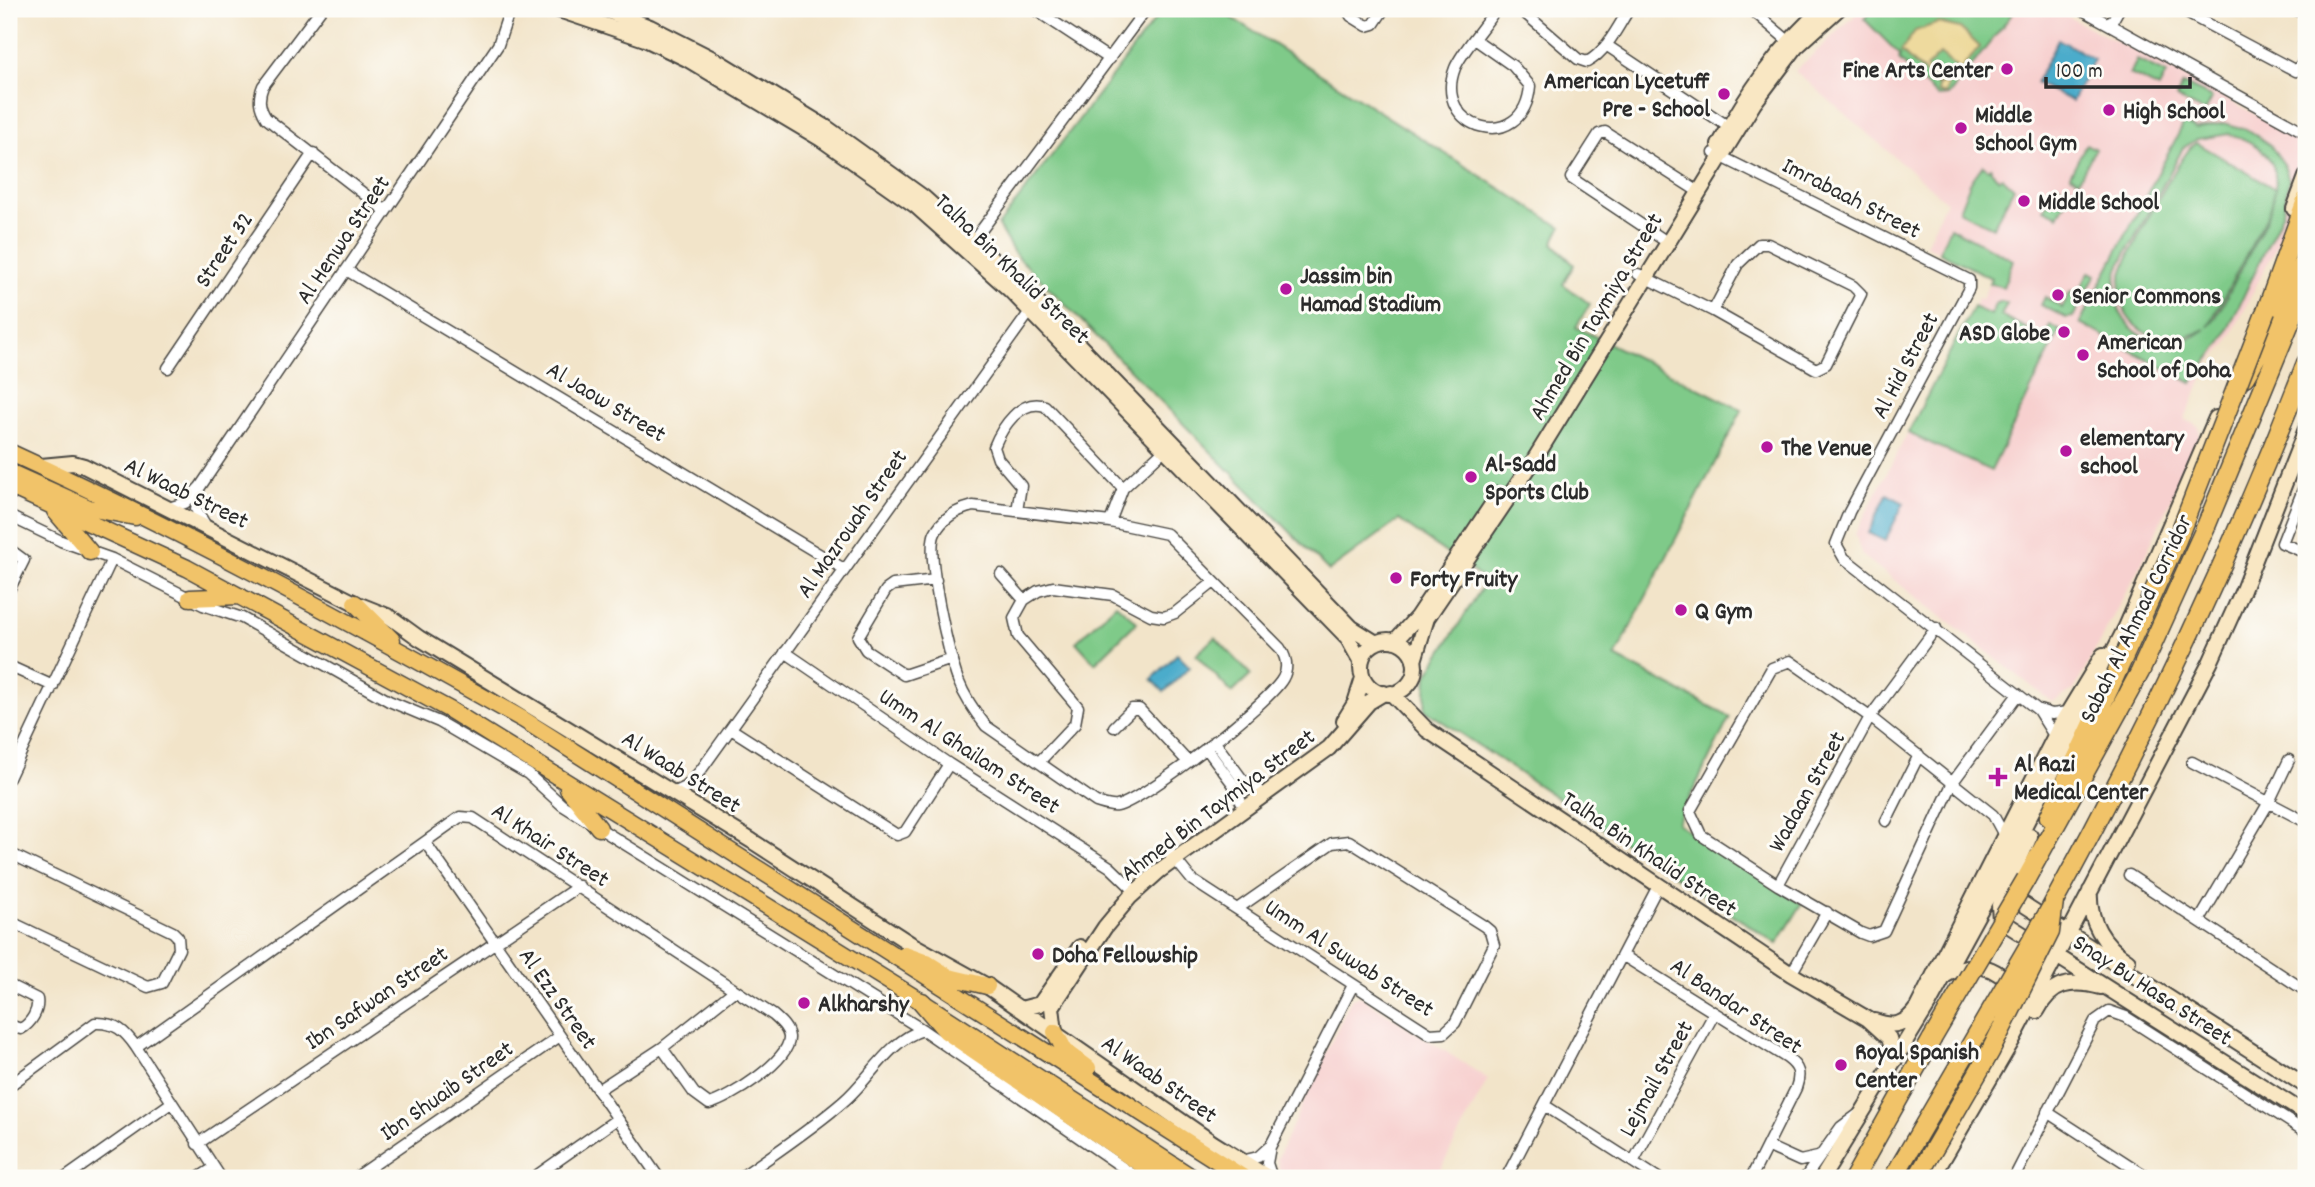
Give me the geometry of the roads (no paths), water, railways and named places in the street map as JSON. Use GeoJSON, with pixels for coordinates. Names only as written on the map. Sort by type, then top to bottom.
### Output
{"type":"FeatureCollection","features":[{"type":"Feature","properties":{"kind":"highway"},"geometry":{"type":"LineString","coordinates":[[2040,854],[2041,837],[2052,810],[2177,540],[2306,200]]}},
{"type":"Feature","properties":{"kind":"highway"},"geometry":{"type":"LineString","coordinates":[[2212,426],[2222,416],[2266,343],[2306,256]]}},
{"type":"Feature","properties":{"kind":"highway","name":"Sabah Al Ahmad Corridor"},"geometry":{"type":"LineString","coordinates":[[1854,1178],[2040,854],[2145,660],[2207,524],[2306,284]]}},
{"type":"Feature","properties":{"kind":"highway"},"geometry":{"type":"LineString","coordinates":[[1893,1178],[2054,901],[2179,661],[2234,542],[2306,363]]}},
{"type":"Feature","properties":{"kind":"highway"},"geometry":{"type":"LineString","coordinates":[[1917,1178],[1990,1052],[2046,941],[2053,926],[2054,901]]}},
{"type":"Feature","properties":{"kind":"highway"},"geometry":{"type":"LineString","coordinates":[[922,1002],[946,1030],[1163,1178]]}},
{"type":"Feature","properties":{"kind":"main road","name":"Al Waab Street"},"geometry":{"type":"LineString","coordinates":[[9,452],[145,517],[410,655],[524,720],[1136,1112],[1244,1178]]}},
{"type":"Feature","properties":{"kind":"main road"},"geometry":{"type":"LineString","coordinates":[[9,472],[107,514],[145,517]]}},
{"type":"Feature","properties":{"kind":"main road"},"geometry":{"type":"LineString","coordinates":[[9,486],[240,596],[450,710],[922,1002],[1193,1178]]}},
{"type":"Feature","properties":{"kind":"main road"},"geometry":{"type":"LineString","coordinates":[[51,506],[90,552]]}},
{"type":"Feature","properties":{"kind":"main road"},"geometry":{"type":"LineString","coordinates":[[190,598],[240,596]]}},
{"type":"Feature","properties":{"kind":"main road"},"geometry":{"type":"LineString","coordinates":[[355,603],[410,655]]}},
{"type":"Feature","properties":{"kind":"main road"},"geometry":{"type":"LineString","coordinates":[[551,773],[599,828]]}},
{"type":"Feature","properties":{"kind":"main road"},"geometry":{"type":"LineString","coordinates":[[894,955],[916,957],[949,977],[986,986]]}},
{"type":"Feature","properties":{"kind":"main road"},"geometry":{"type":"LineString","coordinates":[[1055,1032],[1065,1051],[1115,1086],[1136,1112]]}},
{"type":"Feature","properties":{"kind":"street"},"geometry":{"type":"LineString","coordinates":[[321,9],[263,86],[259,103],[266,118],[386,211]]}},
{"type":"Feature","properties":{"kind":"street","name":"Al Henwa Street"},"geometry":{"type":"LineString","coordinates":[[168,508],[185,503],[200,487],[498,45],[510,9]]}},
{"type":"Feature","properties":{"kind":"street","name":"Talha Bin Khalid Street"},"geometry":{"type":"LineString","coordinates":[[556,9],[645,39],[746,93],[858,163],[970,246]]}},
{"type":"Feature","properties":{"kind":"street","name":"Talha Bin Khalid Street"},"geometry":{"type":"LineString","coordinates":[[602,9],[675,39],[787,103],[888,171],[1033,306],[1352,628],[1376,643]]}},
{"type":"Feature","properties":{"kind":"street"},"geometry":{"type":"LineString","coordinates":[[1034,9],[1110,59]]}},
{"type":"Feature","properties":{"kind":"street"},"geometry":{"type":"LineString","coordinates":[[970,246],[1146,9]]}},
{"type":"Feature","properties":{"kind":"street"},"geometry":{"type":"LineString","coordinates":[[1347,9],[1351,16],[1367,26],[1374,24],[1384,9]]}},
{"type":"Feature","properties":{"kind":"street"},"geometry":{"type":"LineString","coordinates":[[1476,40],[1513,66],[1530,86],[1529,97],[1521,112],[1508,124],[1491,130],[1473,125],[1454,103],[1451,90],[1455,67],[1496,9]]}},
{"type":"Feature","properties":{"kind":"street"},"geometry":{"type":"LineString","coordinates":[[1520,9],[1577,59],[1587,62],[1595,58],[1606,45],[1629,9]]}},
{"type":"Feature","properties":{"kind":"street"},"geometry":{"type":"LineString","coordinates":[[1751,9],[1792,44]]}},
{"type":"Feature","properties":{"kind":"street","name":"Ahmed Bin Taymiya Street"},"geometry":{"type":"LineString","coordinates":[[1718,155],[1729,127],[1751,90],[1822,9]]}},
{"type":"Feature","properties":{"kind":"street","name":"Ahmed Bin Taymiya Street"},"geometry":{"type":"LineString","coordinates":[[1395,641],[1417,617],[1527,455],[1792,44],[1838,9]]}},
{"type":"Feature","properties":{"kind":"street"},"geometry":{"type":"LineString","coordinates":[[2081,9],[2304,129]]}},
{"type":"Feature","properties":{"kind":"street"},"geometry":{"type":"LineString","coordinates":[[2110,25],[2119,9]]}},
{"type":"Feature","properties":{"kind":"street"},"geometry":{"type":"LineString","coordinates":[[2179,9],[2296,71],[2306,58]]}},
{"type":"Feature","properties":{"kind":"street"},"geometry":{"type":"LineString","coordinates":[[2295,9],[2306,15]]}},
{"type":"Feature","properties":{"kind":"street"},"geometry":{"type":"LineString","coordinates":[[1606,45],[1729,127]]}},
{"type":"Feature","properties":{"kind":"street"},"geometry":{"type":"LineString","coordinates":[[1661,238],[1573,181],[1572,174],[1599,134],[1605,132],[1696,190]]}},
{"type":"Feature","properties":{"kind":"street","name":"Street 32"},"geometry":{"type":"LineString","coordinates":[[168,368],[313,153]]}},
{"type":"Feature","properties":{"kind":"street","name":"Imrabaah Street"},"geometry":{"type":"LineString","coordinates":[[1718,155],[1969,280]]}},
{"type":"Feature","properties":{"kind":"street","name":"Sabah Al Ahmad Corridor"},"geometry":{"type":"LineString","coordinates":[[1908,1018],[2005,838],[2055,737],[2074,714],[2111,643],[2126,627],[2212,426],[2306,177]]}},
{"type":"Feature","properties":{"kind":"street","name":"Ahmed Bin Taymiya Street"},"geometry":{"type":"LineString","coordinates":[[1414,667],[1427,618],[1534,460],[1661,238],[1696,190]]}},
{"type":"Feature","properties":{"kind":"street"},"geometry":{"type":"LineString","coordinates":[[1642,275],[1816,369],[1826,364],[1861,294],[1853,286],[1768,244],[1759,244],[1738,264],[1713,311]]}},
{"type":"Feature","properties":{"kind":"street","name":"Al Jaow Street"},"geometry":{"type":"LineString","coordinates":[[346,270],[844,569]]}},
{"type":"Feature","properties":{"kind":"street","name":"Al Hid Street"},"geometry":{"type":"LineString","coordinates":[[1936,628],[1844,558],[1836,544],[1849,513],[1969,288],[1969,280]]}},
{"type":"Feature","properties":{"kind":"street","name":"Talha Bin Khalid Street"},"geometry":{"type":"LineString","coordinates":[[1033,306],[1164,451],[1347,637],[1362,662]]}},
{"type":"Feature","properties":{"kind":"street","name":"Al Mazrouah Street"},"geometry":{"type":"LineString","coordinates":[[701,770],[1033,306]]}},
{"type":"Feature","properties":{"kind":"street"},"geometry":{"type":"LineString","coordinates":[[1017,512],[1021,486],[998,459],[994,447],[1019,410],[1028,404],[1045,406],[1123,488]]}},
{"type":"Feature","properties":{"kind":"street"},"geometry":{"type":"LineString","coordinates":[[1932,1178],[2012,1041],[2210,663],[2243,590],[2306,429]]}},
{"type":"Feature","properties":{"kind":"street"},"geometry":{"type":"LineString","coordinates":[[1110,522],[1123,488],[1164,451]]}},
{"type":"Feature","properties":{"kind":"street","name":"Al Waab Street"},"geometry":{"type":"LineString","coordinates":[[41,467],[79,464],[207,526],[355,603],[390,617],[419,638],[693,804],[911,944],[986,986],[1241,1161],[1270,1178]]}},
{"type":"Feature","properties":{"kind":"street"},"geometry":{"type":"LineString","coordinates":[[2306,482],[2282,543],[2306,553]]}},
{"type":"Feature","properties":{"kind":"street"},"geometry":{"type":"LineString","coordinates":[[200,487],[196,509],[207,526]]}},
{"type":"Feature","properties":{"kind":"street"},"geometry":{"type":"LineString","coordinates":[[973,506],[1017,512],[1110,522],[1167,534],[1280,648],[1285,657],[1283,678],[1266,698],[1210,744],[1135,798],[1116,806],[1096,802],[980,718],[965,695],[952,659],[936,580],[932,542],[947,517],[973,506]]}},
{"type":"Feature","properties":{"kind":"street"},"geometry":{"type":"LineString","coordinates":[[9,516],[112,559],[190,598],[242,618],[389,701],[439,722],[528,774],[562,805],[727,906],[822,970],[923,1030],[1138,1178]]}},
{"type":"Feature","properties":{"kind":"street"},"geometry":{"type":"LineString","coordinates":[[9,550],[24,560],[9,590]]}},
{"type":"Feature","properties":{"kind":"street"},"geometry":{"type":"LineString","coordinates":[[9,778],[13,758],[53,687],[112,559]]}},
{"type":"Feature","properties":{"kind":"street"},"geometry":{"type":"LineString","coordinates":[[1002,574],[1024,600]]}},
{"type":"Feature","properties":{"kind":"street"},"geometry":{"type":"LineString","coordinates":[[936,580],[893,585],[886,590],[858,637],[866,650],[904,675],[952,659]]}},
{"type":"Feature","properties":{"kind":"street"},"geometry":{"type":"LineString","coordinates":[[1039,762],[1075,724],[1078,707],[1017,636],[1014,618],[1024,600],[1038,591],[1054,587],[1113,595],[1151,615],[1164,617],[1175,613],[1214,582]]}},
{"type":"Feature","properties":{"kind":"street"},"geometry":{"type":"LineString","coordinates":[[1936,628],[2038,710],[2055,737]]}},
{"type":"Feature","properties":{"kind":"street","name":"Wadaan Street"},"geometry":{"type":"LineString","coordinates":[[1778,885],[1870,717],[1936,628]]}},
{"type":"Feature","properties":{"kind":"street"},"geometry":{"type":"LineString","coordinates":[[1414,667],[1408,684],[1388,694],[1372,688],[1363,678],[1362,662],[1364,654],[1376,643],[1395,641],[1407,649],[1414,667],[1414,716]]}},
{"type":"Feature","properties":{"kind":"street","name":"Umm Al Ghailam Street"},"geometry":{"type":"LineString","coordinates":[[785,652],[949,764],[1103,862],[1133,888]]}},
{"type":"Feature","properties":{"kind":"street"},"geometry":{"type":"LineString","coordinates":[[2005,838],[1993,815],[1953,782],[1870,717],[1790,661],[1778,663],[1760,687],[1690,811],[1701,835],[1778,885],[1869,936],[1884,931],[1953,782],[2018,694]]}},
{"type":"Feature","properties":{"kind":"street"},"geometry":{"type":"LineString","coordinates":[[9,666],[53,687]]}},
{"type":"Feature","properties":{"kind":"street","name":"Ahmed Bin Taymiya Street"},"geometry":{"type":"LineString","coordinates":[[1021,1009],[1034,1007],[1045,998],[1097,922],[1133,888],[1332,734],[1352,709],[1363,678]]}},
{"type":"Feature","properties":{"kind":"street","name":"Talha Bin Khalid Street"},"geometry":{"type":"LineString","coordinates":[[1388,694],[1427,730],[1791,974],[1868,1019],[1889,1038],[1895,1060]]}},
{"type":"Feature","properties":{"kind":"street","name":"Ahmed Bin Taymiya Street"},"geometry":{"type":"LineString","coordinates":[[1172,856],[1329,748],[1369,702],[1388,694]]}},
{"type":"Feature","properties":{"kind":"street"},"geometry":{"type":"LineString","coordinates":[[1114,727],[1132,709],[1139,709],[1187,761]]}},
{"type":"Feature","properties":{"kind":"street"},"geometry":{"type":"LineString","coordinates":[[2038,710],[2052,714],[2074,714]]}},
{"type":"Feature","properties":{"kind":"street","name":"Snay Bu Hasa Street"},"geometry":{"type":"LineString","coordinates":[[2074,714],[2071,748],[1998,891],[2000,920],[2306,1114]]}},
{"type":"Feature","properties":{"kind":"street"},"geometry":{"type":"LineString","coordinates":[[731,729],[900,836],[949,764]]}},
{"type":"Feature","properties":{"kind":"street"},"geometry":{"type":"LineString","coordinates":[[1210,744],[1232,773],[1258,790]]}},
{"type":"Feature","properties":{"kind":"street"},"geometry":{"type":"LineString","coordinates":[[1886,821],[1919,755]]}},
{"type":"Feature","properties":{"kind":"street"},"geometry":{"type":"LineString","coordinates":[[2199,921],[2269,802],[2289,760]]}},
{"type":"Feature","properties":{"kind":"street"},"geometry":{"type":"LineString","coordinates":[[2192,762],[2306,822]]}},
{"type":"Feature","properties":{"kind":"street"},"geometry":{"type":"LineString","coordinates":[[673,793],[687,786],[701,770]]}},
{"type":"Feature","properties":{"kind":"street"},"geometry":{"type":"LineString","coordinates":[[693,804],[693,789],[701,770]]}},
{"type":"Feature","properties":{"kind":"street"},"geometry":{"type":"LineString","coordinates":[[1232,773],[1241,802]]}},
{"type":"Feature","properties":{"kind":"street"},"geometry":{"type":"LineString","coordinates":[[1993,815],[2006,816],[2020,809]]}},
{"type":"Feature","properties":{"kind":"street","name":"Al Khair Street"},"geometry":{"type":"LineString","coordinates":[[136,1047],[460,817],[468,817],[579,886],[735,990],[785,1027],[788,1045],[777,1060],[729,1097],[709,1104],[694,1093],[662,1048]]}},
{"type":"Feature","properties":{"kind":"street","name":"Umm Al Suwab Street"},"geometry":{"type":"LineString","coordinates":[[1172,856],[1192,880],[1430,1034],[1444,1033],[1455,1023],[1493,951],[1493,938],[1484,926],[1349,841],[1332,843],[1237,909]]}},
{"type":"Feature","properties":{"kind":"street","name":"Al Ezz Street"},"geometry":{"type":"LineString","coordinates":[[425,842],[659,1178]]}},
{"type":"Feature","properties":{"kind":"street"},"geometry":{"type":"LineString","coordinates":[[9,853],[173,932],[178,937],[179,949],[162,983],[148,987],[9,921]]}},
{"type":"Feature","properties":{"kind":"street"},"geometry":{"type":"LineString","coordinates":[[2129,875],[2306,991]]}},
{"type":"Feature","properties":{"kind":"street","name":"Ibn Safwan Street"},"geometry":{"type":"LineString","coordinates":[[197,1144],[579,886]]}},
{"type":"Feature","properties":{"kind":"street"},"geometry":{"type":"LineString","coordinates":[[1506,1178],[1658,886]]}},
{"type":"Feature","properties":{"kind":"street","name":"Ahmed Bin Taymiya Street"},"geometry":{"type":"LineString","coordinates":[[1055,1032],[1051,1016],[1054,1003],[1133,888]]}},
{"type":"Feature","properties":{"kind":"street"},"geometry":{"type":"LineString","coordinates":[[2090,889],[2090,914],[2113,950],[2192,1005],[2204,1019]]}},
{"type":"Feature","properties":{"kind":"street"},"geometry":{"type":"LineString","coordinates":[[1822,1178],[1998,891]]}},
{"type":"Feature","properties":{"kind":"street","name":"Snay Bu Hasa Street"},"geometry":{"type":"LineString","coordinates":[[1998,891],[2067,932],[2306,1086]]}},
{"type":"Feature","properties":{"kind":"street"},"geometry":{"type":"LineString","coordinates":[[1791,974],[1827,912]]}},
{"type":"Feature","properties":{"kind":"street","name":"Al Bandar Street"},"geometry":{"type":"LineString","coordinates":[[1622,955],[1793,1062],[1800,1074],[1751,1178]]}},
{"type":"Feature","properties":{"kind":"street"},"geometry":{"type":"LineString","coordinates":[[1945,975],[1959,967],[1986,967],[2010,984],[2016,1000],[2012,1041]]}},
{"type":"Feature","properties":{"kind":"street"},"geometry":{"type":"LineString","coordinates":[[2012,1041],[2024,1032],[2043,999],[2056,986],[2078,982],[2113,990]]}},
{"type":"Feature","properties":{"kind":"street"},"geometry":{"type":"LineString","coordinates":[[9,985],[37,999],[38,1005],[30,1024],[21,1029],[9,1025]]}},
{"type":"Feature","properties":{"kind":"street"},"geometry":{"type":"LineString","coordinates":[[1241,1161],[1258,1157],[1269,1147],[1353,985]]}},
{"type":"Feature","properties":{"kind":"street"},"geometry":{"type":"LineString","coordinates":[[598,1090],[662,1048],[735,990]]}},
{"type":"Feature","properties":{"kind":"street","name":"Snay Bu Hasa Street"},"geometry":{"type":"LineString","coordinates":[[2048,1112],[2095,1021],[2109,1012],[2126,1017],[2306,1132]]}},
{"type":"Feature","properties":{"kind":"street"},"geometry":{"type":"LineString","coordinates":[[898,1014],[900,1041]]}},
{"type":"Feature","properties":{"kind":"street","name":"Lejmail Street"},"geometry":{"type":"LineString","coordinates":[[1633,1162],[1714,1014]]}},
{"type":"Feature","properties":{"kind":"street","name":"Talha Bin Khalid Street"},"geometry":{"type":"LineString","coordinates":[[1868,1019],[1890,1026],[1908,1018]]}},
{"type":"Feature","properties":{"kind":"street"},"geometry":{"type":"LineString","coordinates":[[9,1086],[95,1023],[116,1026],[127,1033],[221,1178]]}},
{"type":"Feature","properties":{"kind":"street"},"geometry":{"type":"LineString","coordinates":[[740,1178],[844,1101],[900,1041],[923,1030]]}},
{"type":"Feature","properties":{"kind":"street","name":"Ibn Shuaib Street"},"geometry":{"type":"LineString","coordinates":[[355,1178],[560,1036]]}},
{"type":"Feature","properties":{"kind":"street"},"geometry":{"type":"LineString","coordinates":[[65,1178],[171,1103]]}},
{"type":"Feature","properties":{"kind":"street"},"geometry":{"type":"LineString","coordinates":[[1544,1105],[1658,1178]]}},
{"type":"Feature","properties":{"kind":"street"},"geometry":{"type":"LineString","coordinates":[[1805,1178],[1840,1127],[1864,1111]]}},
{"type":"Feature","properties":{"kind":"street"},"geometry":{"type":"LineString","coordinates":[[2014,1178],[2048,1112],[2149,1178]]}},
{"type":"Feature","properties":{"kind":"street"},"geometry":{"type":"LineString","coordinates":[[533,1178],[617,1119]]}},
{"type":"Feature","properties":{"kind":"street"},"geometry":{"type":"LineString","coordinates":[[1767,1146],[1800,1161],[1821,1154]]}},
{"type":"Feature","properties":{"kind":"street"},"geometry":{"type":"LineString","coordinates":[[1269,1147],[1270,1178]]}},
{"type":"Feature","properties":{"kind":"street"},"geometry":{"type":"LineString","coordinates":[[198,1178],[214,1168]]}},
{"type":"Feature","properties":{"kind":"water"},"geometry":{"type":"Polygon","coordinates":[[[2058,39],[2094,59],[2072,101],[2036,83],[2058,39]]]}},
{"type":"Feature","properties":{"kind":"water"},"geometry":{"type":"Polygon","coordinates":[[[1887,494],[1904,503],[1885,541],[1868,533],[1887,494]]]}},
{"type":"Feature","properties":{"kind":"water"},"geometry":{"type":"Polygon","coordinates":[[[1177,654],[1190,667],[1164,692],[1152,679],[1177,654]]]}},
{"type":"Feature","properties":{"kind":"place","name":"Fine Arts Center"},"geometry":{"type":"Point","coordinates":[2007,69]}},
{"type":"Feature","properties":{"kind":"place","name":"American Lycetuff Pre - School"},"geometry":{"type":"Point","coordinates":[1724,94]}},
{"type":"Feature","properties":{"kind":"place","name":"High School"},"geometry":{"type":"Point","coordinates":[2109,110]}},
{"type":"Feature","properties":{"kind":"place","name":"Middle School Gym"},"geometry":{"type":"Point","coordinates":[1961,128]}},
{"type":"Feature","properties":{"kind":"place","name":"Middle School"},"geometry":{"type":"Point","coordinates":[2024,201]}},
{"type":"Feature","properties":{"kind":"place","name":"Jassim bin Hamad Stadium"},"geometry":{"type":"Point","coordinates":[1286,289]}},
{"type":"Feature","properties":{"kind":"place","name":"Senior Commons"},"geometry":{"type":"Point","coordinates":[2058,295]}},
{"type":"Feature","properties":{"kind":"place","name":"ASD Globe"},"geometry":{"type":"Point","coordinates":[2064,332]}},
{"type":"Feature","properties":{"kind":"place","name":"American School of Doha"},"geometry":{"type":"Point","coordinates":[2083,355]}},
{"type":"Feature","properties":{"kind":"place","name":"The Venue"},"geometry":{"type":"Point","coordinates":[1767,447]}},
{"type":"Feature","properties":{"kind":"place","name":"elementary school"},"geometry":{"type":"Point","coordinates":[2066,451]}},
{"type":"Feature","properties":{"kind":"place","name":"Al-Sadd Sports Club"},"geometry":{"type":"Point","coordinates":[1471,477]}},
{"type":"Feature","properties":{"kind":"place","name":"Forty Fruity"},"geometry":{"type":"Point","coordinates":[1396,578]}},
{"type":"Feature","properties":{"kind":"place","name":"Q Gym"},"geometry":{"type":"Point","coordinates":[1681,610]}},
{"type":"Feature","properties":{"kind":"place","name":"Al Razi Medical Center"},"geometry":{"type":"Point","coordinates":[1998,777]}},
{"type":"Feature","properties":{"kind":"place","name":"Doha Fellowship"},"geometry":{"type":"Point","coordinates":[1038,954]}},
{"type":"Feature","properties":{"kind":"place","name":"Alkharshy"},"geometry":{"type":"Point","coordinates":[804,1003]}},
{"type":"Feature","properties":{"kind":"place","name":"Royal Spanish Center"},"geometry":{"type":"Point","coordinates":[1841,1065]}}]}
